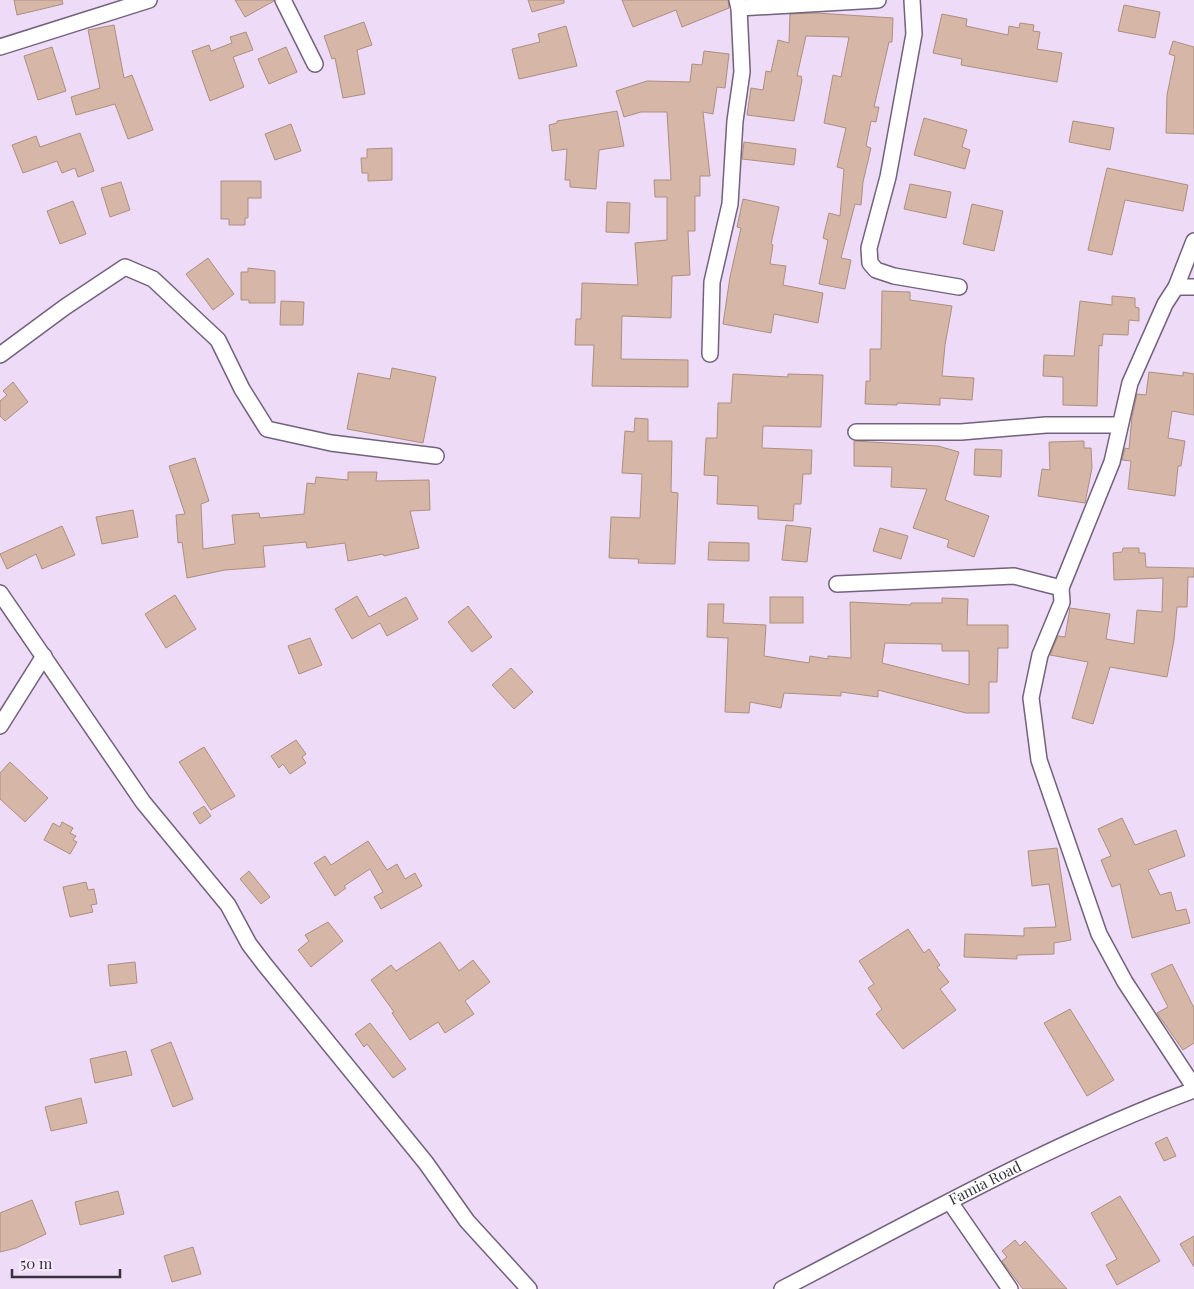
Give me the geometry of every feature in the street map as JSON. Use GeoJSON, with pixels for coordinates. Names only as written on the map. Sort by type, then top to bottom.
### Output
{"type":"FeatureCollection","features":[{"type":"Feature","properties":{"kind":"street"},"geometry":{"type":"LineString","coordinates":[[0,47],[148,0]]}},
{"type":"Feature","properties":{"kind":"street"},"geometry":{"type":"LineString","coordinates":[[283,0],[315,64]]}},
{"type":"Feature","properties":{"kind":"street"},"geometry":{"type":"LineString","coordinates":[[710,354],[712,282],[730,204],[735,121],[742,72],[738,4],[878,0]]}},
{"type":"Feature","properties":{"kind":"street"},"geometry":{"type":"LineString","coordinates":[[912,0],[914,34],[888,177],[869,248],[870,263],[876,270],[894,276],[959,287]]}},
{"type":"Feature","properties":{"kind":"street"},"geometry":{"type":"LineString","coordinates":[[1194,241],[1176,287],[1165,304],[1130,384],[1112,462],[1061,588],[1062,602],[1040,655],[1031,698],[1039,760],[1100,934],[1125,982],[1194,1089]]}},
{"type":"Feature","properties":{"kind":"street"},"geometry":{"type":"LineString","coordinates":[[0,355],[65,307],[125,267],[153,279],[218,340],[242,389],[267,429],[331,443],[436,456]]}},
{"type":"Feature","properties":{"kind":"street"},"geometry":{"type":"LineString","coordinates":[[1176,287],[1194,287]]}},
{"type":"Feature","properties":{"kind":"street"},"geometry":{"type":"LineString","coordinates":[[856,432],[961,432],[1046,425],[1120,424]]}},
{"type":"Feature","properties":{"kind":"street"},"geometry":{"type":"LineString","coordinates":[[837,584],[1014,576],[1061,588]]}},
{"type":"Feature","properties":{"kind":"street"},"geometry":{"type":"LineString","coordinates":[[0,593],[143,802],[228,905],[249,944],[265,966],[426,1163],[467,1221],[529,1289]]}},
{"type":"Feature","properties":{"kind":"street"},"geometry":{"type":"LineString","coordinates":[[0,726],[44,656]]}},
{"type":"Feature","properties":{"kind":"street","name":"Famia Road"},"geometry":{"type":"LineString","coordinates":[[782,1289],[950,1202],[1127,1115],[1194,1089]]}},
{"type":"Feature","properties":{"kind":"street"},"geometry":{"type":"LineString","coordinates":[[950,1202],[1010,1289]]}},
{"type":"Feature","properties":{"kind":"building"},"geometry":{"type":"Polygon","coordinates":[[[14,0],[62,0],[63,4],[17,15],[14,0]]]}},
{"type":"Feature","properties":{"kind":"building"},"geometry":{"type":"Polygon","coordinates":[[[235,0],[274,0],[274,1],[245,17],[235,0]]]}},
{"type":"Feature","properties":{"kind":"building"},"geometry":{"type":"Polygon","coordinates":[[[528,0],[564,0],[564,3],[532,12],[528,0]]]}},
{"type":"Feature","properties":{"kind":"building"},"geometry":{"type":"Polygon","coordinates":[[[622,0],[728,0],[729,8],[682,27],[676,10],[633,27],[622,0]]]}},
{"type":"Feature","properties":{"kind":"building"},"geometry":{"type":"Polygon","coordinates":[[[1124,5],[1160,12],[1155,38],[1118,31],[1124,5]]]}},
{"type":"Feature","properties":{"kind":"building"},"geometry":{"type":"Polygon","coordinates":[[[816,13],[893,18],[892,42],[889,42],[874,107],[879,107],[876,122],[871,121],[866,146],[871,148],[863,182],[861,205],[855,204],[841,258],[851,260],[845,289],[819,284],[828,240],[823,238],[829,213],[840,216],[844,169],[837,167],[846,128],[824,123],[833,75],[841,77],[849,37],[806,36],[797,76],[801,76],[802,80],[794,121],[747,115],[751,88],[763,90],[766,71],[771,72],[778,40],[789,43],[790,14],[816,13]]]}},
{"type":"Feature","properties":{"kind":"building"},"geometry":{"type":"Polygon","coordinates":[[[942,14],[967,19],[966,26],[1008,35],[1009,26],[1019,28],[1020,23],[1034,25],[1033,31],[1040,32],[1037,49],[1062,53],[1057,82],[961,65],[962,59],[933,53],[942,14]]]}},
{"type":"Feature","properties":{"kind":"building"},"geometry":{"type":"Polygon","coordinates":[[[364,22],[372,45],[357,50],[365,94],[343,98],[335,58],[332,59],[324,36],[364,22]]]}},
{"type":"Feature","properties":{"kind":"building"},"geometry":{"type":"Polygon","coordinates":[[[114,25],[124,78],[132,75],[153,130],[128,139],[115,104],[76,115],[71,97],[100,88],[88,30],[114,25]]]}},
{"type":"Feature","properties":{"kind":"building"},"geometry":{"type":"Polygon","coordinates":[[[566,26],[577,66],[519,79],[512,49],[540,42],[538,34],[566,26]]]}},
{"type":"Feature","properties":{"kind":"building"},"geometry":{"type":"Polygon","coordinates":[[[246,32],[253,50],[233,57],[244,87],[210,101],[192,51],[209,45],[211,51],[232,43],[230,37],[246,32]]]}},
{"type":"Feature","properties":{"kind":"building"},"geometry":{"type":"Polygon","coordinates":[[[1173,41],[1194,47],[1194,134],[1166,133],[1167,95],[1175,56],[1169,54],[1173,41]]]}},
{"type":"Feature","properties":{"kind":"building"},"geometry":{"type":"Polygon","coordinates":[[[52,47],[66,91],[38,100],[24,56],[52,47]]]}},
{"type":"Feature","properties":{"kind":"building"},"geometry":{"type":"Polygon","coordinates":[[[286,47],[297,72],[269,84],[258,59],[286,47]]]}},
{"type":"Feature","properties":{"kind":"building"},"geometry":{"type":"Polygon","coordinates":[[[704,51],[729,54],[725,88],[717,87],[713,114],[703,112],[710,176],[700,176],[700,196],[695,196],[695,231],[688,231],[690,275],[672,276],[671,318],[622,316],[621,359],[688,360],[688,387],[592,386],[594,345],[575,345],[576,319],[581,319],[582,283],[638,285],[635,243],[667,240],[667,197],[655,197],[654,180],[671,180],[667,112],[641,112],[624,117],[616,91],[647,81],[690,82],[692,64],[702,65],[704,51]]]}},
{"type":"Feature","properties":{"kind":"building"},"geometry":{"type":"Polygon","coordinates":[[[617,111],[624,146],[599,150],[596,189],[570,187],[570,180],[565,180],[567,149],[552,151],[549,125],[557,123],[557,121],[617,111]]]}},
{"type":"Feature","properties":{"kind":"building"},"geometry":{"type":"Polygon","coordinates":[[[924,118],[967,130],[962,147],[970,150],[965,169],[914,155],[924,118]]]}},
{"type":"Feature","properties":{"kind":"building"},"geometry":{"type":"Polygon","coordinates":[[[1073,121],[1114,128],[1110,150],[1069,142],[1073,121]]]}},
{"type":"Feature","properties":{"kind":"building"},"geometry":{"type":"Polygon","coordinates":[[[291,124],[301,151],[275,160],[265,134],[291,124]]]}},
{"type":"Feature","properties":{"kind":"building"},"geometry":{"type":"Polygon","coordinates":[[[80,133],[94,171],[78,177],[75,168],[62,173],[57,161],[23,173],[12,145],[36,136],[40,147],[80,133]]]}},
{"type":"Feature","properties":{"kind":"building"},"geometry":{"type":"Polygon","coordinates":[[[744,142],[796,149],[794,165],[742,159],[744,142]]]}},
{"type":"Feature","properties":{"kind":"building"},"geometry":{"type":"Polygon","coordinates":[[[392,148],[392,180],[368,181],[368,173],[362,173],[361,158],[367,158],[367,149],[392,148]]]}},
{"type":"Feature","properties":{"kind":"building"},"geometry":{"type":"Polygon","coordinates":[[[1107,168],[1188,185],[1183,211],[1125,200],[1112,255],[1088,250],[1107,168]]]}},
{"type":"Feature","properties":{"kind":"building"},"geometry":{"type":"Polygon","coordinates":[[[221,181],[261,181],[261,198],[248,198],[248,218],[245,218],[245,225],[229,225],[229,219],[221,219],[221,181]]]}},
{"type":"Feature","properties":{"kind":"building"},"geometry":{"type":"Polygon","coordinates":[[[121,182],[130,210],[110,217],[101,188],[121,182]]]}},
{"type":"Feature","properties":{"kind":"building"},"geometry":{"type":"Polygon","coordinates":[[[910,184],[951,192],[946,218],[904,209],[910,184]]]}},
{"type":"Feature","properties":{"kind":"building"},"geometry":{"type":"Polygon","coordinates":[[[743,199],[779,207],[771,244],[773,245],[770,264],[786,266],[783,285],[823,293],[818,323],[774,314],[771,333],[723,324],[730,277],[741,228],[737,227],[743,199]]]}},
{"type":"Feature","properties":{"kind":"building"},"geometry":{"type":"Polygon","coordinates":[[[73,201],[86,234],[60,244],[47,211],[73,201]]]}},
{"type":"Feature","properties":{"kind":"building"},"geometry":{"type":"Polygon","coordinates":[[[607,202],[630,203],[629,233],[606,232],[607,202]]]}},
{"type":"Feature","properties":{"kind":"building"},"geometry":{"type":"Polygon","coordinates":[[[972,204],[1003,211],[994,251],[963,244],[972,204]]]}},
{"type":"Feature","properties":{"kind":"building"},"geometry":{"type":"Polygon","coordinates":[[[208,258],[234,294],[213,310],[186,274],[208,258]]]}},
{"type":"Feature","properties":{"kind":"building"},"geometry":{"type":"Polygon","coordinates":[[[248,268],[275,271],[275,303],[249,303],[249,300],[241,300],[241,272],[248,272],[248,268]]]}},
{"type":"Feature","properties":{"kind":"building"},"geometry":{"type":"Polygon","coordinates":[[[882,291],[910,292],[910,300],[952,306],[942,376],[974,378],[972,400],[940,398],[940,405],[865,404],[866,381],[870,381],[870,349],[881,349],[882,291]]]}},
{"type":"Feature","properties":{"kind":"building"},"geometry":{"type":"Polygon","coordinates":[[[1112,296],[1135,298],[1135,307],[1139,308],[1139,321],[1129,320],[1128,335],[1103,334],[1102,346],[1099,345],[1097,406],[1063,405],[1063,377],[1043,376],[1044,355],[1074,356],[1080,301],[1112,305],[1112,296]]]}},
{"type":"Feature","properties":{"kind":"building"},"geometry":{"type":"Polygon","coordinates":[[[281,301],[304,302],[303,325],[280,325],[281,301]]]}},
{"type":"Feature","properties":{"kind":"building"},"geometry":{"type":"Polygon","coordinates":[[[392,368],[436,377],[423,443],[347,429],[358,373],[390,379],[392,368]]]}},
{"type":"Feature","properties":{"kind":"building"},"geometry":{"type":"Polygon","coordinates":[[[1149,372],[1183,376],[1183,372],[1194,374],[1194,415],[1172,411],[1168,438],[1185,441],[1181,466],[1178,466],[1175,496],[1128,489],[1131,461],[1122,460],[1125,448],[1129,449],[1132,417],[1137,394],[1146,395],[1149,372]]]}},
{"type":"Feature","properties":{"kind":"building"},"geometry":{"type":"Polygon","coordinates":[[[733,374],[788,377],[788,374],[823,375],[821,427],[763,426],[762,448],[812,450],[811,474],[803,474],[801,504],[794,504],[793,521],[758,519],[758,506],[717,504],[718,476],[704,475],[706,438],[717,438],[718,403],[731,403],[733,374]]]}},
{"type":"Feature","properties":{"kind":"building"},"geometry":{"type":"Polygon","coordinates":[[[13,382],[28,402],[5,421],[0,416],[0,401],[7,395],[3,391],[13,382]]]}},
{"type":"Feature","properties":{"kind":"building"},"geometry":{"type":"Polygon","coordinates":[[[635,418],[648,419],[648,441],[672,441],[671,492],[678,493],[675,564],[638,563],[639,559],[609,558],[611,517],[640,518],[642,474],[622,473],[625,431],[634,432],[635,418]]]}},
{"type":"Feature","properties":{"kind":"building"},"geometry":{"type":"Polygon","coordinates":[[[854,441],[938,446],[959,452],[945,500],[989,516],[974,557],[947,547],[949,540],[913,528],[927,489],[891,487],[892,467],[854,466],[854,441]]]}},
{"type":"Feature","properties":{"kind":"building"},"geometry":{"type":"Polygon","coordinates":[[[1084,441],[1084,448],[1091,448],[1092,468],[1085,503],[1038,496],[1042,469],[1050,470],[1049,442],[1084,441]]]}},
{"type":"Feature","properties":{"kind":"building"},"geometry":{"type":"Polygon","coordinates":[[[975,449],[1002,450],[1001,477],[974,475],[975,449]]]}},
{"type":"Feature","properties":{"kind":"building"},"geometry":{"type":"Polygon","coordinates":[[[195,458],[209,501],[201,504],[203,549],[235,544],[232,515],[259,513],[260,518],[304,514],[307,483],[315,484],[316,477],[348,480],[348,472],[377,472],[376,481],[429,480],[430,510],[410,511],[419,548],[384,556],[383,554],[348,561],[345,543],[307,548],[306,542],[263,546],[265,567],[225,570],[187,578],[182,542],[178,543],[176,515],[185,514],[169,466],[195,458]]]}},
{"type":"Feature","properties":{"kind":"building"},"geometry":{"type":"Polygon","coordinates":[[[133,510],[138,537],[102,544],[96,517],[133,510]]]}},
{"type":"Feature","properties":{"kind":"building"},"geometry":{"type":"Polygon","coordinates":[[[786,525],[811,528],[807,562],[782,560],[786,525]]]}},
{"type":"Feature","properties":{"kind":"building"},"geometry":{"type":"Polygon","coordinates":[[[62,526],[75,555],[42,569],[36,554],[7,569],[0,554],[62,526]]]}},
{"type":"Feature","properties":{"kind":"building"},"geometry":{"type":"Polygon","coordinates":[[[880,528],[908,536],[901,559],[873,551],[880,528]]]}},
{"type":"Feature","properties":{"kind":"building"},"geometry":{"type":"Polygon","coordinates":[[[709,542],[749,543],[749,561],[708,560],[709,542]]]}},
{"type":"Feature","properties":{"kind":"building"},"geometry":{"type":"Polygon","coordinates":[[[1123,548],[1139,548],[1139,553],[1145,553],[1146,567],[1194,568],[1194,577],[1188,577],[1187,607],[1177,607],[1174,640],[1167,677],[1110,667],[1093,724],[1072,718],[1088,662],[1050,655],[1058,636],[1065,637],[1070,608],[1110,614],[1106,639],[1134,644],[1137,610],[1162,612],[1163,578],[1114,580],[1113,553],[1122,552],[1123,548]]]}},
{"type":"Feature","properties":{"kind":"building"},"geometry":{"type":"Polygon","coordinates":[[[175,595],[196,629],[166,648],[145,614],[175,595]]]}},
{"type":"Feature","properties":{"kind":"building"},"geometry":{"type":"Polygon","coordinates":[[[357,596],[369,617],[406,597],[418,619],[387,636],[380,623],[352,639],[335,609],[357,596]]]}},
{"type":"Feature","properties":{"kind":"building"},"geometry":{"type":"Polygon","coordinates":[[[770,597],[803,597],[803,623],[770,623],[770,597]]]}},
{"type":"Feature","properties":{"kind":"building"},"geometry":{"type":"Polygon","coordinates":[[[942,598],[968,599],[967,625],[1008,625],[1008,648],[998,648],[997,682],[989,682],[989,713],[966,713],[878,690],[878,697],[841,692],[841,696],[784,693],[781,708],[750,702],[749,713],[725,712],[728,638],[707,637],[708,604],[724,604],[723,623],[766,625],[764,656],[809,663],[810,656],[828,659],[828,656],[851,658],[850,602],[911,605],[911,603],[942,603],[942,598]],[[885,643],[882,663],[969,685],[969,651],[942,651],[942,644],[885,643]]]}},
{"type":"Feature","properties":{"kind":"building"},"geometry":{"type":"Polygon","coordinates":[[[468,606],[492,637],[472,652],[448,622],[468,606]]]}},
{"type":"Feature","properties":{"kind":"building"},"geometry":{"type":"Polygon","coordinates":[[[310,638],[322,665],[299,674],[288,646],[310,638]]]}},
{"type":"Feature","properties":{"kind":"building"},"geometry":{"type":"Polygon","coordinates":[[[511,668],[533,692],[514,709],[492,685],[511,668]]]}},
{"type":"Feature","properties":{"kind":"building"},"geometry":{"type":"Polygon","coordinates":[[[296,740],[306,754],[302,757],[306,763],[290,774],[283,764],[279,768],[271,756],[296,740]]]}},
{"type":"Feature","properties":{"kind":"building"},"geometry":{"type":"Polygon","coordinates":[[[204,747],[235,796],[211,810],[179,762],[204,747]]]}},
{"type":"Feature","properties":{"kind":"building"},"geometry":{"type":"Polygon","coordinates":[[[10,762],[48,798],[25,822],[0,799],[0,773],[10,762]]]}},
{"type":"Feature","properties":{"kind":"building"},"geometry":{"type":"Polygon","coordinates":[[[204,806],[211,816],[200,824],[193,813],[204,806]]]}},
{"type":"Feature","properties":{"kind":"building"},"geometry":{"type":"Polygon","coordinates":[[[1122,818],[1135,845],[1176,830],[1185,856],[1148,870],[1160,895],[1171,892],[1176,911],[1186,909],[1190,923],[1132,938],[1120,884],[1112,887],[1101,860],[1111,856],[1098,829],[1122,818]]]}},
{"type":"Feature","properties":{"kind":"building"},"geometry":{"type":"Polygon","coordinates":[[[62,822],[73,828],[70,833],[76,836],[73,840],[77,842],[70,854],[44,840],[53,823],[60,827],[62,822]]]}},
{"type":"Feature","properties":{"kind":"building"},"geometry":{"type":"Polygon","coordinates":[[[368,841],[387,870],[397,864],[405,879],[415,873],[422,886],[381,909],[374,897],[383,892],[370,869],[344,886],[346,888],[335,896],[314,863],[325,856],[331,865],[368,841]]]}},
{"type":"Feature","properties":{"kind":"building"},"geometry":{"type":"Polygon","coordinates":[[[1057,848],[1071,940],[1054,943],[1054,954],[1017,955],[1017,959],[964,957],[965,934],[1024,936],[1024,928],[1056,927],[1049,884],[1032,886],[1028,851],[1057,848]]]}},
{"type":"Feature","properties":{"kind":"building"},"geometry":{"type":"Polygon","coordinates":[[[249,871],[270,897],[261,904],[240,879],[249,871]]]}},
{"type":"Feature","properties":{"kind":"building"},"geometry":{"type":"Polygon","coordinates":[[[86,882],[88,890],[94,889],[97,904],[91,905],[93,912],[70,917],[63,887],[86,882]]]}},
{"type":"Feature","properties":{"kind":"building"},"geometry":{"type":"Polygon","coordinates":[[[328,922],[343,941],[311,967],[298,950],[309,941],[305,935],[328,922]]]}},
{"type":"Feature","properties":{"kind":"building"},"geometry":{"type":"Polygon","coordinates":[[[908,929],[924,953],[929,949],[940,965],[937,967],[949,982],[940,989],[956,1010],[903,1049],[876,1014],[882,1009],[868,988],[874,984],[859,961],[908,929]]]}},
{"type":"Feature","properties":{"kind":"building"},"geometry":{"type":"Polygon","coordinates":[[[440,942],[459,971],[473,960],[490,982],[465,1001],[474,1014],[445,1033],[438,1022],[410,1040],[392,1013],[394,1012],[371,980],[391,965],[396,971],[440,942]]]}},
{"type":"Feature","properties":{"kind":"building"},"geometry":{"type":"Polygon","coordinates":[[[135,962],[137,983],[110,986],[108,965],[135,962]]]}},
{"type":"Feature","properties":{"kind":"building"},"geometry":{"type":"Polygon","coordinates":[[[1172,964],[1194,1008],[1194,1043],[1183,1050],[1157,1013],[1168,1007],[1151,974],[1172,964]]]}},
{"type":"Feature","properties":{"kind":"building"},"geometry":{"type":"Polygon","coordinates":[[[1070,1009],[1114,1080],[1087,1096],[1044,1023],[1070,1009]]]}},
{"type":"Feature","properties":{"kind":"building"},"geometry":{"type":"Polygon","coordinates":[[[370,1023],[406,1069],[393,1078],[367,1044],[364,1047],[355,1034],[370,1023]]]}},
{"type":"Feature","properties":{"kind":"building"},"geometry":{"type":"Polygon","coordinates":[[[171,1042],[193,1099],[173,1107],[151,1050],[171,1042]]]}},
{"type":"Feature","properties":{"kind":"building"},"geometry":{"type":"Polygon","coordinates":[[[126,1051],[132,1075],[95,1083],[90,1059],[126,1051]]]}},
{"type":"Feature","properties":{"kind":"building"},"geometry":{"type":"Polygon","coordinates":[[[81,1098],[87,1123],[51,1131],[45,1107],[81,1098]]]}},
{"type":"Feature","properties":{"kind":"building"},"geometry":{"type":"Polygon","coordinates":[[[1167,1137],[1176,1156],[1164,1161],[1155,1143],[1167,1137]]]}},
{"type":"Feature","properties":{"kind":"building"},"geometry":{"type":"Polygon","coordinates":[[[118,1191],[124,1214],[80,1225],[75,1202],[118,1191]]]}},
{"type":"Feature","properties":{"kind":"building"},"geometry":{"type":"Polygon","coordinates":[[[1120,1196],[1160,1261],[1117,1285],[1106,1265],[1117,1259],[1091,1213],[1120,1196]]]}},
{"type":"Feature","properties":{"kind":"building"},"geometry":{"type":"Polygon","coordinates":[[[32,1200],[46,1234],[16,1248],[0,1252],[0,1213],[32,1200]]]}},
{"type":"Feature","properties":{"kind":"building"},"geometry":{"type":"Polygon","coordinates":[[[1194,1236],[1194,1267],[1180,1244],[1194,1236]]]}},
{"type":"Feature","properties":{"kind":"building"},"geometry":{"type":"Polygon","coordinates":[[[1015,1240],[1020,1246],[1025,1241],[1067,1289],[1023,1289],[1002,1261],[1007,1257],[1002,1251],[1015,1240]]]}},
{"type":"Feature","properties":{"kind":"building"},"geometry":{"type":"Polygon","coordinates":[[[193,1247],[201,1274],[172,1282],[164,1256],[193,1247]]]}}]}
